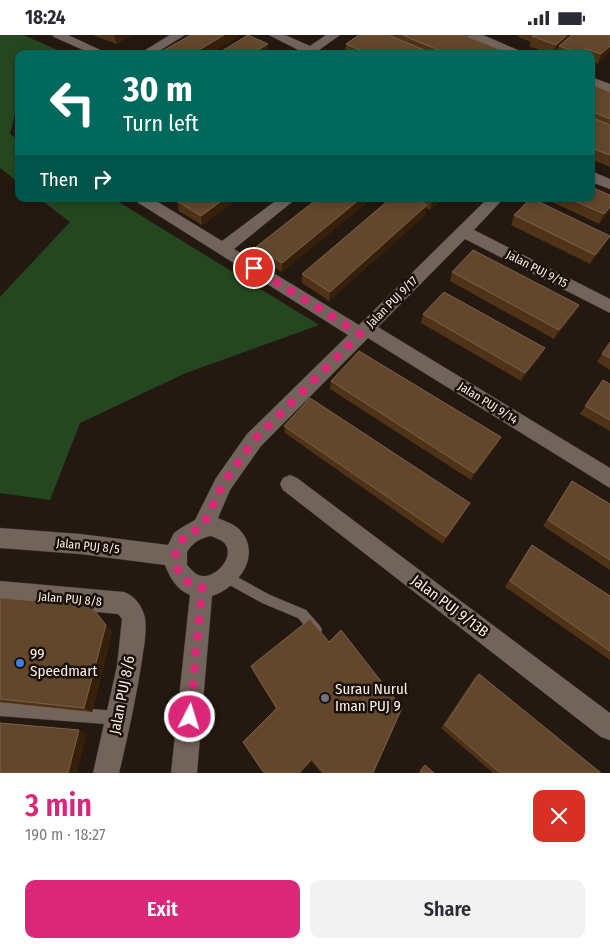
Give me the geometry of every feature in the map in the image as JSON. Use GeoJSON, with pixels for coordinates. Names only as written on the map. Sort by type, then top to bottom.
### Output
{"type":"FeatureCollection","features":[{"type":"Feature","properties":{"kind":"street"},"geometry":{"type":"LineString","coordinates":[[58,35],[94,50]]}},
{"type":"Feature","properties":{"kind":"street"},"geometry":{"type":"LineString","coordinates":[[153,50],[179,35]]}},
{"type":"Feature","properties":{"kind":"street"},"geometry":{"type":"LineString","coordinates":[[275,35],[305,50]]}},
{"type":"Feature","properties":{"kind":"street"},"geometry":{"type":"LineString","coordinates":[[315,50],[334,35]]}},
{"type":"Feature","properties":{"kind":"street"},"geometry":{"type":"LineString","coordinates":[[473,35],[496,39],[514,50]]}},
{"type":"Feature","properties":{"kind":"street"},"geometry":{"type":"LineString","coordinates":[[595,82],[610,88]]}},
{"type":"Feature","properties":{"kind":"street"},"geometry":{"type":"LineString","coordinates":[[595,178],[610,185]]}},
{"type":"Feature","properties":{"kind":"street","name":"Jalan PUJ 9/14"},"geometry":{"type":"LineString","coordinates":[[147,202],[610,479]]}},
{"type":"Feature","properties":{"kind":"street"},"geometry":{"type":"LineString","coordinates":[[223,249],[283,202]]}},
{"type":"Feature","properties":{"kind":"street","name":"Jalan PUJ 9/17"},"geometry":{"type":"LineString","coordinates":[[202,527],[223,484],[254,440],[493,202]]}},
{"type":"Feature","properties":{"kind":"street","name":"Jalan PUJ 9/15"},"geometry":{"type":"LineString","coordinates":[[463,231],[610,307]]}},
{"type":"Feature","properties":{"kind":"street","name":"Jalan PUJ 9/13B"},"geometry":{"type":"LineString","coordinates":[[290,484],[610,728]]}},
{"type":"Feature","properties":{"kind":"street"},"geometry":{"type":"LineString","coordinates":[[202,527],[222,528],[230,533],[238,550],[238,559],[228,577],[220,583],[202,587],[193,585],[185,580],[176,565],[175,556],[178,546],[184,537],[202,527]]}},
{"type":"Feature","properties":{"kind":"street","name":"Jalan PUJ 8/5"},"geometry":{"type":"LineString","coordinates":[[0,538],[80,544],[175,556]]}},
{"type":"Feature","properties":{"kind":"street"},"geometry":{"type":"LineString","coordinates":[[184,773],[202,587]]}},
{"type":"Feature","properties":{"kind":"street","name":"Jalan PUJ 8/8"},"geometry":{"type":"LineString","coordinates":[[0,592],[124,603],[134,617]]}},
{"type":"Feature","properties":{"kind":"street","name":"Jalan PUJ 8/6"},"geometry":{"type":"LineString","coordinates":[[106,773],[119,718],[134,636],[134,617]]}},
{"type":"Feature","properties":{"kind":"lane"},"geometry":{"type":"LineString","coordinates":[[228,577],[266,599],[302,613],[323,638]]}},
{"type":"Feature","properties":{"kind":"lane"},"geometry":{"type":"LineString","coordinates":[[0,709],[119,718]]}},
{"type":"Feature","properties":{"kind":"green space"},"geometry":{"type":"Polygon","coordinates":[[[0,35],[23,35],[58,50],[15,50],[15,114],[10,134],[15,137],[15,180],[0,168],[0,35]]]}},
{"type":"Feature","properties":{"kind":"green space"},"geometry":{"type":"Polygon","coordinates":[[[44,202],[119,202],[319,325],[186,373],[80,423],[50,500],[0,493],[0,297],[70,222],[44,202]]]}},
{"type":"Feature","properties":{"kind":"building"},"geometry":{"type":"Polygon","coordinates":[[[191,35],[224,35],[199,50],[164,50],[191,35]]]}},
{"type":"Feature","properties":{"kind":"building"},"geometry":{"type":"Polygon","coordinates":[[[248,35],[268,44],[258,50],[224,50],[248,35]]]}},
{"type":"Feature","properties":{"kind":"building"},"geometry":{"type":"Polygon","coordinates":[[[359,35],[388,35],[424,50],[360,50],[346,44],[359,35]]]}},
{"type":"Feature","properties":{"kind":"building"},"geometry":{"type":"Polygon","coordinates":[[[402,35],[463,35],[501,50],[438,50],[402,35]]]}},
{"type":"Feature","properties":{"kind":"building"},"geometry":{"type":"Polygon","coordinates":[[[567,35],[556,45],[532,36],[567,35]]]}},
{"type":"Feature","properties":{"kind":"building"},"geometry":{"type":"Polygon","coordinates":[[[572,35],[610,35],[610,46],[601,54],[595,52],[595,50],[570,50],[559,46],[572,35]]]}},
{"type":"Feature","properties":{"kind":"building"},"geometry":{"type":"Polygon","coordinates":[[[595,86],[610,92],[610,119],[595,113],[595,86]]]}},
{"type":"Feature","properties":{"kind":"building"},"geometry":{"type":"Polygon","coordinates":[[[595,119],[610,125],[610,155],[595,149],[595,119]]]}},
{"type":"Feature","properties":{"kind":"building"},"geometry":{"type":"Polygon","coordinates":[[[595,189],[610,195],[610,207],[604,214],[577,202],[595,202],[595,189]]]}},
{"type":"Feature","properties":{"kind":"building"},"geometry":{"type":"Polygon","coordinates":[[[179,202],[220,202],[201,216],[179,202]]]}},
{"type":"Feature","properties":{"kind":"building"},"geometry":{"type":"Polygon","coordinates":[[[313,202],[356,202],[282,263],[256,247],[313,202]]]}},
{"type":"Feature","properties":{"kind":"building"},"geometry":{"type":"Polygon","coordinates":[[[386,202],[420,202],[427,205],[330,292],[302,274],[386,202]]]}},
{"type":"Feature","properties":{"kind":"building"},"geometry":{"type":"Polygon","coordinates":[[[527,202],[539,202],[610,236],[595,255],[514,215],[527,202]]]}},
{"type":"Feature","properties":{"kind":"building"},"geometry":{"type":"Polygon","coordinates":[[[473,250],[579,305],[559,330],[452,272],[473,250]]]}},
{"type":"Feature","properties":{"kind":"building"},"geometry":{"type":"Polygon","coordinates":[[[444,292],[545,348],[525,373],[423,314],[444,292]]]}},
{"type":"Feature","properties":{"kind":"building"},"geometry":{"type":"Polygon","coordinates":[[[610,342],[610,358],[602,354],[610,342]]]}},
{"type":"Feature","properties":{"kind":"building"},"geometry":{"type":"Polygon","coordinates":[[[359,351],[501,437],[474,473],[331,381],[359,351]]]}},
{"type":"Feature","properties":{"kind":"building"},"geometry":{"type":"Polygon","coordinates":[[[603,380],[610,384],[610,420],[585,406],[603,380]]]}},
{"type":"Feature","properties":{"kind":"building"},"geometry":{"type":"Polygon","coordinates":[[[310,398],[470,503],[446,537],[284,426],[310,398]]]}},
{"type":"Feature","properties":{"kind":"building"},"geometry":{"type":"Polygon","coordinates":[[[572,481],[610,504],[610,560],[548,520],[572,481]]]}},
{"type":"Feature","properties":{"kind":"building"},"geometry":{"type":"Polygon","coordinates":[[[532,545],[610,596],[610,651],[510,581],[532,545]]]}},
{"type":"Feature","properties":{"kind":"building"},"geometry":{"type":"Polygon","coordinates":[[[0,598],[90,605],[106,625],[84,708],[0,699],[0,598]]]}},
{"type":"Feature","properties":{"kind":"building"},"geometry":{"type":"Polygon","coordinates":[[[310,619],[329,642],[341,630],[402,708],[373,773],[324,773],[312,759],[299,773],[264,773],[243,742],[277,708],[251,666],[310,619]]]}},
{"type":"Feature","properties":{"kind":"building"},"geometry":{"type":"Polygon","coordinates":[[[479,674],[601,773],[500,773],[445,725],[479,674]]]}},
{"type":"Feature","properties":{"kind":"building"},"geometry":{"type":"Polygon","coordinates":[[[0,723],[79,730],[68,773],[0,773],[0,723]]]}},
{"type":"Feature","properties":{"kind":"building"},"geometry":{"type":"Polygon","coordinates":[[[425,765],[434,773],[420,773],[425,765]]]}},
{"type":"Feature","properties":{"kind":"place","name":"99 Speedmart"},"geometry":{"type":"Point","coordinates":[20,663]}},
{"type":"Feature","properties":{"kind":"place","name":"Surau Nurul Iman PUJ 9"},"geometry":{"type":"Point","coordinates":[325,698]}},
{"type":"Feature","properties":{"kind":"route"},"geometry":{"type":"LineString","coordinates":[[190,717],[202,587],[193,585],[179,573],[175,556],[178,546],[184,537],[193,530],[202,527],[223,484],[254,440],[360,334],[254,268]]}}]}
